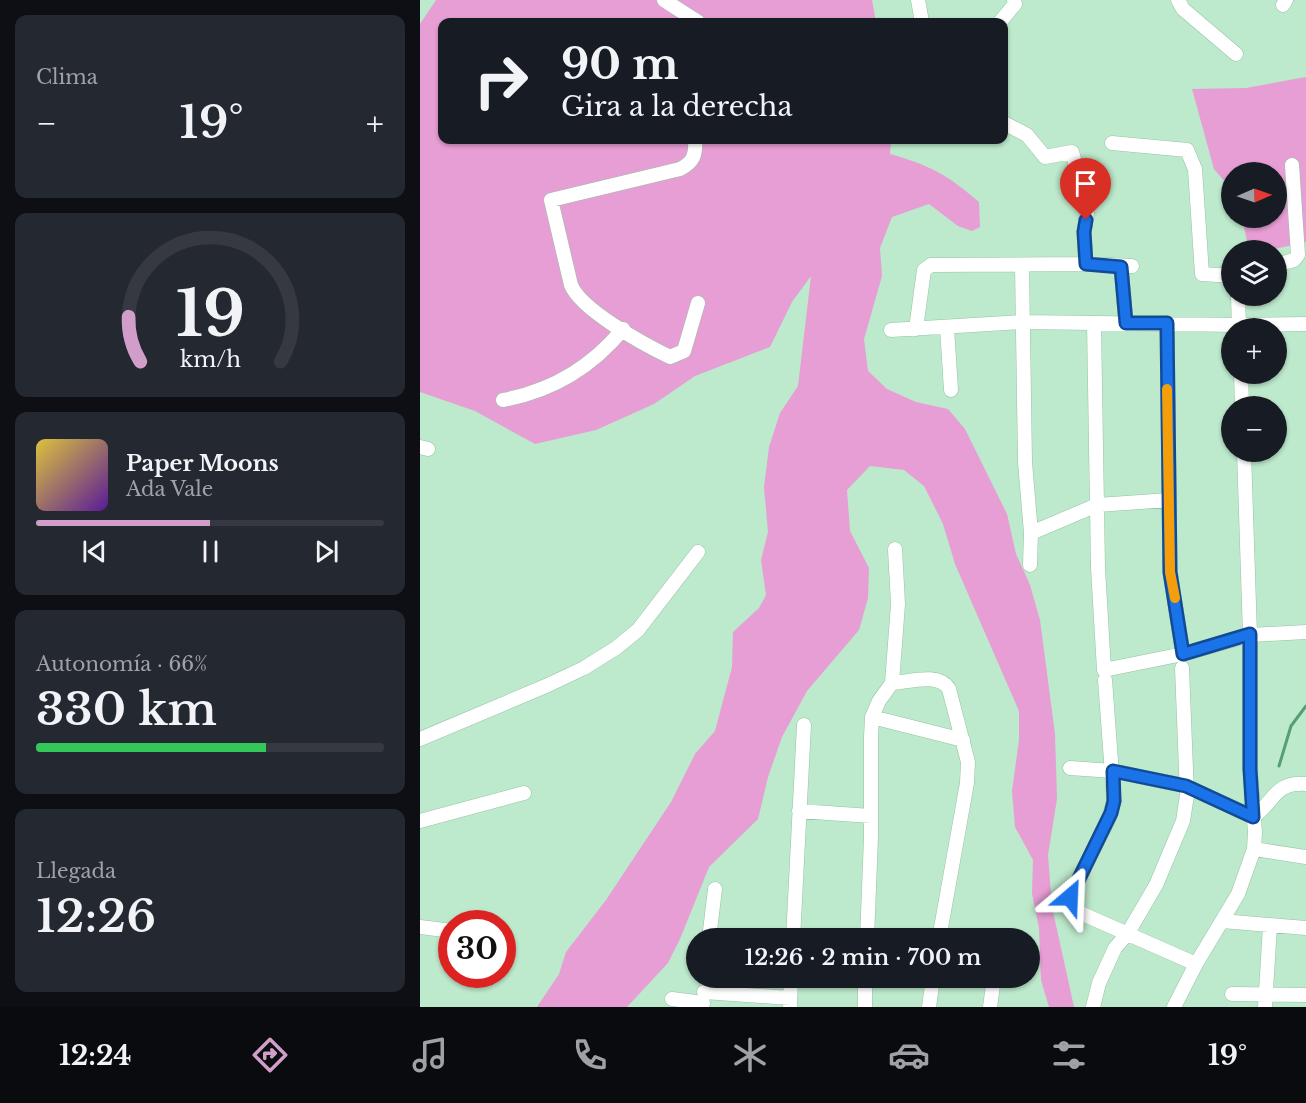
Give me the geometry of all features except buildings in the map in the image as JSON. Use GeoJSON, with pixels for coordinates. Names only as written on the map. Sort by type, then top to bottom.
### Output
{"type":"FeatureCollection","features":[{"type":"Feature","properties":{"kind":"street"},"geometry":{"type":"LineString","coordinates":[[664,0],[692,18]]}},
{"type":"Feature","properties":{"kind":"street"},"geometry":{"type":"LineString","coordinates":[[918,0],[921,18]]}},
{"type":"Feature","properties":{"kind":"street"},"geometry":{"type":"LineString","coordinates":[[1003,18],[1015,4],[1014,0]]}},
{"type":"Feature","properties":{"kind":"street"},"geometry":{"type":"LineString","coordinates":[[1178,0],[1183,9],[1236,54]]}},
{"type":"Feature","properties":{"kind":"street"},"geometry":{"type":"LineString","coordinates":[[1008,125],[1027,135],[1045,157],[1072,152],[1088,207],[1084,232],[1086,264]]}},
{"type":"Feature","properties":{"kind":"street"},"geometry":{"type":"LineString","coordinates":[[1112,143],[1187,150],[1195,169],[1202,274],[1221,275]]}},
{"type":"Feature","properties":{"kind":"street"},"geometry":{"type":"LineString","coordinates":[[695,144],[694,157],[680,169],[551,200],[573,291],[586,306],[670,357],[684,351],[698,303]]}},
{"type":"Feature","properties":{"kind":"street"},"geometry":{"type":"LineString","coordinates":[[1287,262],[1294,260],[1298,255],[1292,165]]}},
{"type":"Feature","properties":{"kind":"street"},"geometry":{"type":"LineString","coordinates":[[916,329],[924,270],[931,265],[1086,264],[1127,267],[1126,323]]}},
{"type":"Feature","properties":{"kind":"street"},"geometry":{"type":"LineString","coordinates":[[1022,266],[1025,462],[1031,533],[1030,565]]}},
{"type":"Feature","properties":{"kind":"street"},"geometry":{"type":"LineString","coordinates":[[891,330],[1022,322],[1167,323],[1221,326]]}},
{"type":"Feature","properties":{"kind":"street"},"geometry":{"type":"LineString","coordinates":[[1094,323],[1097,505],[1104,670],[1182,661],[1250,634],[1306,632]]}},
{"type":"Feature","properties":{"kind":"street"},"geometry":{"type":"LineString","coordinates":[[1093,1007],[1099,983],[1115,948],[1128,933],[1156,885],[1185,810],[1182,661],[1170,572],[1167,323]]}},
{"type":"Feature","properties":{"kind":"street"},"geometry":{"type":"LineString","coordinates":[[1287,325],[1306,324]]}},
{"type":"Feature","properties":{"kind":"street"},"geometry":{"type":"LineString","coordinates":[[947,328],[951,390]]}},
{"type":"Feature","properties":{"kind":"street"},"geometry":{"type":"LineString","coordinates":[[503,400],[545,389],[573,374],[600,354],[623,329]]}},
{"type":"Feature","properties":{"kind":"street"},"geometry":{"type":"LineString","coordinates":[[1174,1007],[1196,964],[1244,883],[1254,849],[1250,769],[1250,634],[1244,462]]}},
{"type":"Feature","properties":{"kind":"street"},"geometry":{"type":"LineString","coordinates":[[1031,533],[1097,505],[1169,500]]}},
{"type":"Feature","properties":{"kind":"street"},"geometry":{"type":"LineString","coordinates":[[867,928],[872,717],[879,701],[892,683],[898,604],[895,549]]}},
{"type":"Feature","properties":{"kind":"street"},"geometry":{"type":"LineString","coordinates":[[420,739],[548,685],[584,668],[616,648],[638,630],[698,552]]}},
{"type":"Feature","properties":{"kind":"street"},"geometry":{"type":"LineString","coordinates":[[892,683],[936,679],[943,682],[949,689],[968,762],[967,783],[941,928]]}},
{"type":"Feature","properties":{"kind":"street"},"geometry":{"type":"LineString","coordinates":[[1105,680],[1114,801],[1111,813],[1070,897],[1069,908],[1196,964]]}},
{"type":"Feature","properties":{"kind":"street"},"geometry":{"type":"LineString","coordinates":[[872,717],[963,740]]}},
{"type":"Feature","properties":{"kind":"street"},"geometry":{"type":"LineString","coordinates":[[794,928],[804,725]]}},
{"type":"Feature","properties":{"kind":"street"},"geometry":{"type":"LineString","coordinates":[[1070,768],[1113,771],[1186,786],[1253,817]]}},
{"type":"Feature","properties":{"kind":"street"},"geometry":{"type":"LineString","coordinates":[[1253,817],[1263,810],[1278,790],[1284,786],[1306,784]]}},
{"type":"Feature","properties":{"kind":"street"},"geometry":{"type":"LineString","coordinates":[[420,821],[524,794]]}},
{"type":"Feature","properties":{"kind":"street"},"geometry":{"type":"LineString","coordinates":[[799,811],[871,816]]}},
{"type":"Feature","properties":{"kind":"street"},"geometry":{"type":"LineString","coordinates":[[1254,849],[1306,857]]}},
{"type":"Feature","properties":{"kind":"street"},"geometry":{"type":"LineString","coordinates":[[710,928],[715,889]]}},
{"type":"Feature","properties":{"kind":"street"},"geometry":{"type":"LineString","coordinates":[[1222,921],[1270,927],[1306,928]]}},
{"type":"Feature","properties":{"kind":"street"},"geometry":{"type":"LineString","coordinates":[[420,927],[438,929]]}},
{"type":"Feature","properties":{"kind":"street"},"geometry":{"type":"LineString","coordinates":[[1266,1001],[1270,927]]}},
{"type":"Feature","properties":{"kind":"street"},"geometry":{"type":"LineString","coordinates":[[672,999],[790,1003],[791,988]]}},
{"type":"Feature","properties":{"kind":"street"},"geometry":{"type":"LineString","coordinates":[[865,988],[866,1007]]}},
{"type":"Feature","properties":{"kind":"street"},"geometry":{"type":"LineString","coordinates":[[929,1007],[932,988]]}},
{"type":"Feature","properties":{"kind":"street"},"geometry":{"type":"LineString","coordinates":[[990,1007],[993,988]]}},
{"type":"Feature","properties":{"kind":"street"},"geometry":{"type":"LineString","coordinates":[[1232,994],[1266,1001],[1306,995]]}},
{"type":"Feature","properties":{"kind":"shaded area"},"geometry":{"type":"Polygon","coordinates":[[[436,0],[872,0],[875,18],[438,18],[438,144],[891,144],[890,154],[916,162],[937,172],[979,202],[980,227],[972,231],[958,226],[929,204],[892,217],[880,248],[882,276],[864,339],[868,371],[887,389],[916,402],[948,409],[965,429],[1007,514],[1016,554],[1030,585],[1040,620],[1055,734],[1057,799],[1048,855],[1052,907],[1074,1007],[1049,1007],[1041,980],[1040,928],[1032,894],[1033,860],[1015,827],[1012,791],[1019,740],[1019,711],[955,564],[943,524],[924,486],[904,470],[870,466],[847,490],[850,531],[869,568],[868,598],[859,630],[807,691],[782,737],[768,777],[758,819],[709,867],[668,963],[627,1007],[537,1007],[559,974],[566,952],[606,900],[671,802],[695,754],[715,731],[732,667],[733,632],[759,608],[766,595],[761,560],[768,532],[764,487],[769,447],[780,413],[798,386],[811,276],[792,302],[770,347],[695,376],[654,404],[596,430],[535,444],[475,411],[420,392],[420,24],[436,0]]]}},
{"type":"Feature","properties":{"kind":"shaded area"},"geometry":{"type":"Polygon","coordinates":[[[1306,77],[1306,242],[1287,246],[1287,240],[1247,240],[1244,228],[1287,228],[1287,162],[1221,162],[1221,177],[1214,169],[1192,89],[1246,88],[1306,77]]]}},
{"type":"Feature","properties":{"kind":"waterway"},"geometry":{"type":"LineString","coordinates":[[1279,766],[1291,726],[1306,706]]}},
{"type":"Feature","properties":{"kind":"slow traffic"},"geometry":{"type":"LineString","coordinates":[[1167,389],[1170,572],[1175,598]]}},
{"type":"Feature","properties":{"kind":"route"},"geometry":{"type":"LineString","coordinates":[[1070,897],[1111,813],[1114,801],[1113,771],[1186,786],[1253,817],[1250,769],[1250,634],[1183,654],[1177,604],[1170,572],[1167,323],[1126,323],[1121,267],[1086,264],[1084,232],[1086,220]]}}]}
